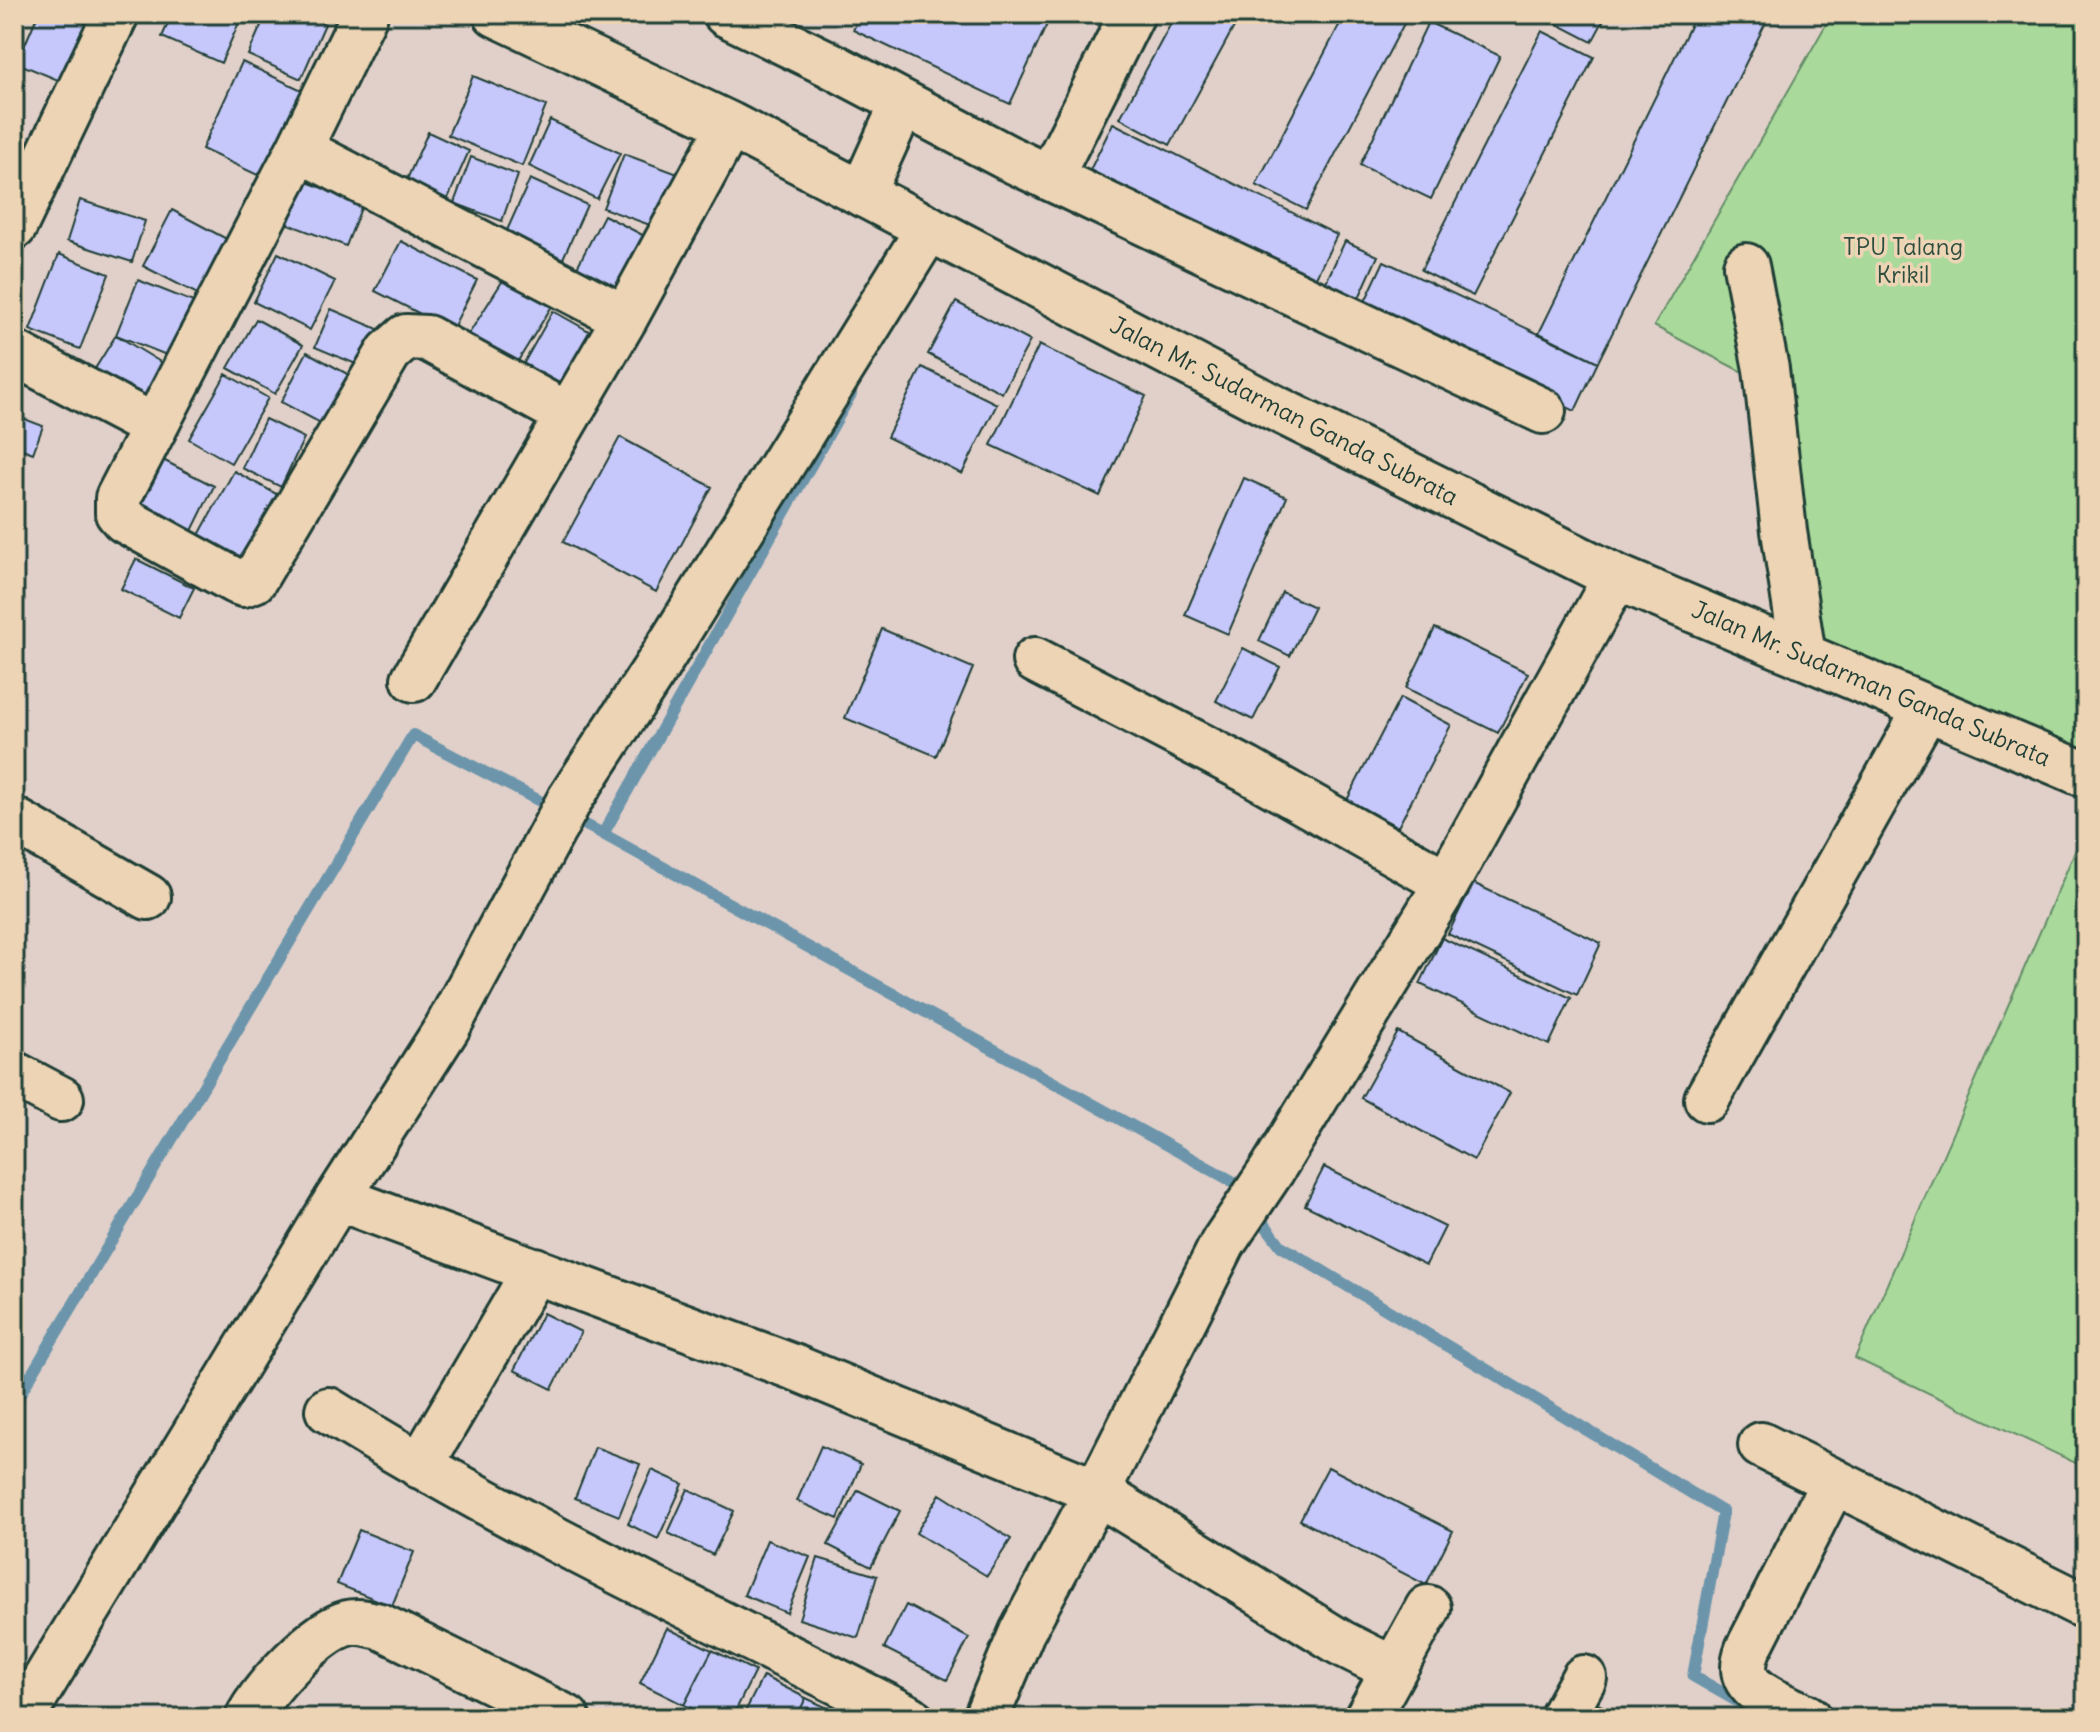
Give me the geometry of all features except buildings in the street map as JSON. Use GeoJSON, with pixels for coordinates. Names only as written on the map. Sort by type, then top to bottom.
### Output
{"type":"FeatureCollection","features":[{"type":"Feature","properties":{"kind":"street"},"geometry":{"type":"LineString","coordinates":[[14,227],[116,14]]}},
{"type":"Feature","properties":{"kind":"street"},"geometry":{"type":"LineString","coordinates":[[365,14],[299,149],[118,498],[118,513],[124,520],[243,584],[258,576],[389,352],[406,337],[427,338],[568,415]]}},
{"type":"Feature","properties":{"kind":"street","name":"Jalan Mr. Sudarman Ganda Subrata"},"geometry":{"type":"LineString","coordinates":[[496,14],[730,125],[1289,415],[1616,577],[2086,775]]}},
{"type":"Feature","properties":{"kind":"street"},"geometry":{"type":"LineString","coordinates":[[726,14],[1050,178],[1543,411]]}},
{"type":"Feature","properties":{"kind":"street"},"geometry":{"type":"LineString","coordinates":[[1050,178],[1132,14]]}},
{"type":"Feature","properties":{"kind":"street"},"geometry":{"type":"LineString","coordinates":[[862,194],[903,103]]}},
{"type":"Feature","properties":{"kind":"street"},"geometry":{"type":"LineString","coordinates":[[414,679],[625,318],[730,125]]}},
{"type":"Feature","properties":{"kind":"street"},"geometry":{"type":"LineString","coordinates":[[299,149],[625,318]]}},
{"type":"Feature","properties":{"kind":"street"},"geometry":{"type":"LineString","coordinates":[[34,1714],[338,1198],[447,1028],[570,799],[666,653],[929,228]]}},
{"type":"Feature","properties":{"kind":"street"},"geometry":{"type":"LineString","coordinates":[[1746,266],[1766,369],[1784,531],[1803,656]]}},
{"type":"Feature","properties":{"kind":"street"},"geometry":{"type":"LineString","coordinates":[[14,353],[155,427]]}},
{"type":"Feature","properties":{"kind":"street"},"geometry":{"type":"LineString","coordinates":[[986,1718],[1022,1632],[1223,1243],[1272,1170],[1447,883],[1616,577]]}},
{"type":"Feature","properties":{"kind":"street"},"geometry":{"type":"LineString","coordinates":[[1035,660],[1247,770],[1447,883]]}},
{"type":"Feature","properties":{"kind":"street"},"geometry":{"type":"LineString","coordinates":[[1707,1099],[1926,709]]}},
{"type":"Feature","properties":{"kind":"street"},"geometry":{"type":"LineString","coordinates":[[14,820],[148,897]]}},
{"type":"Feature","properties":{"kind":"street"},"geometry":{"type":"LineString","coordinates":[[14,1074],[61,1099]]}},
{"type":"Feature","properties":{"kind":"street"},"geometry":{"type":"LineString","coordinates":[[338,1198],[796,1368],[1097,1492],[1341,1643],[1393,1669]]}},
{"type":"Feature","properties":{"kind":"street"},"geometry":{"type":"LineString","coordinates":[[420,1466],[535,1270]]}},
{"type":"Feature","properties":{"kind":"street"},"geometry":{"type":"LineString","coordinates":[[328,1410],[420,1466],[535,1528],[910,1718]]}},
{"type":"Feature","properties":{"kind":"street"},"geometry":{"type":"LineString","coordinates":[[1761,1445],[2086,1607]]}},
{"type":"Feature","properties":{"kind":"street"},"geometry":{"type":"LineString","coordinates":[[1808,1718],[1754,1689],[1747,1681],[1744,1668],[1748,1649],[1834,1481]]}},
{"type":"Feature","properties":{"kind":"street"},"geometry":{"type":"LineString","coordinates":[[1367,1718],[1428,1608]]}},
{"type":"Feature","properties":{"kind":"street"},"geometry":{"type":"LineString","coordinates":[[248,1718],[303,1651],[330,1631],[354,1622],[380,1626],[567,1718]]}},
{"type":"Feature","properties":{"kind":"street"},"geometry":{"type":"LineString","coordinates":[[1562,1718],[1584,1678]]}},
{"type":"Feature","properties":{"kind":"green space","name":"TPU Talang Krikil"},"geometry":{"type":"Polygon","coordinates":[[[1832,14],[2086,14],[2086,788],[1820,638],[1769,386],[1654,326],[1832,14]]]}},
{"type":"Feature","properties":{"kind":"green space"},"geometry":{"type":"Polygon","coordinates":[[[2086,826],[2086,1468],[1855,1358],[2086,826]]]}},
{"type":"Feature","properties":{"kind":"waterway"},"geometry":{"type":"LineString","coordinates":[[14,1404],[413,735],[603,834],[851,394]]}},
{"type":"Feature","properties":{"kind":"waterway"},"geometry":{"type":"LineString","coordinates":[[603,834],[1232,1181],[1281,1246],[1723,1512],[1693,1676],[1749,1708]]}}]}
